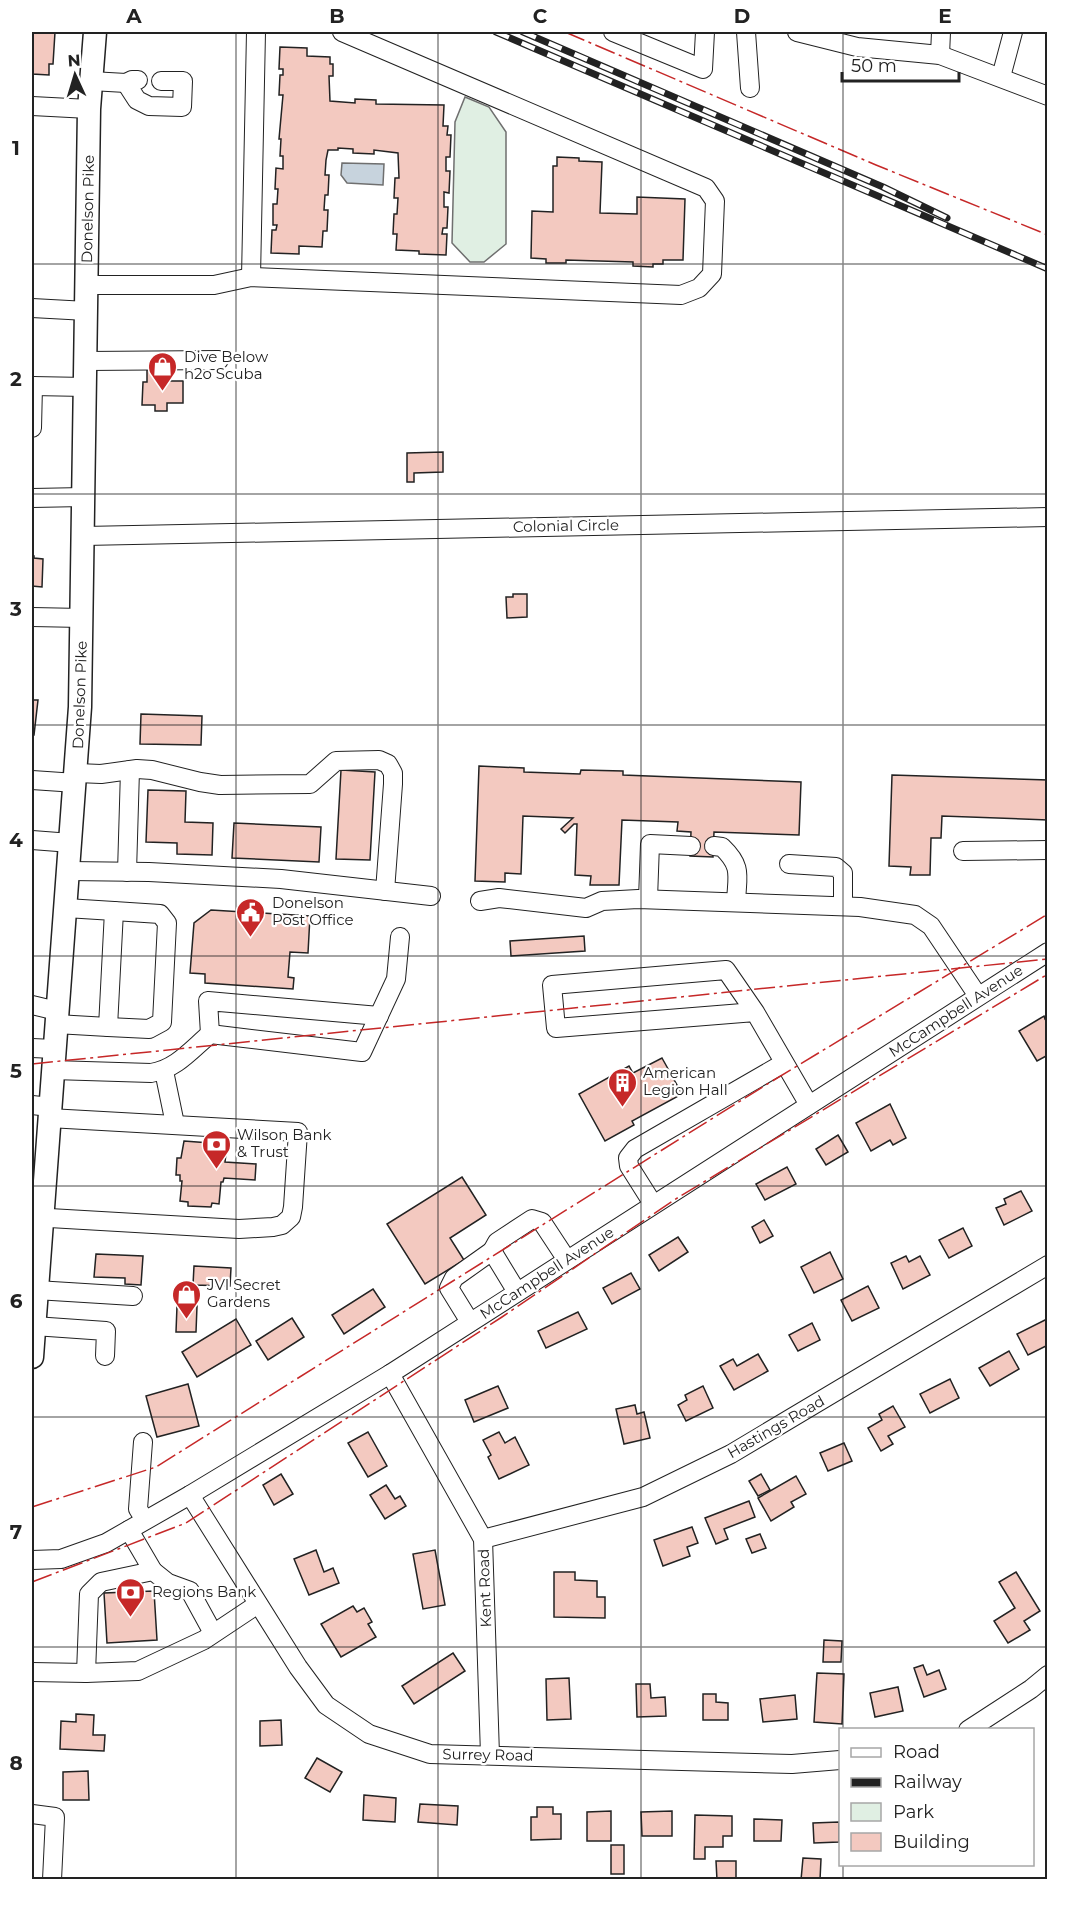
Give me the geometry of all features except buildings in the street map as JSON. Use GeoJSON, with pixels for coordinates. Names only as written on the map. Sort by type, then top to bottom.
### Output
{"type":"FeatureCollection","features":[{"type":"Feature","properties":{"kind":"main road","name":"Donelson Pike"},"geometry":{"type":"LineString","coordinates":[[32,1357],[36,1290],[36,1217],[43,1110],[54,1060],[82,679],[89,109],[95,32]]}},
{"type":"Feature","properties":{"kind":"street"},"geometry":{"type":"LineString","coordinates":[[251,277],[256,32]]}},
{"type":"Feature","properties":{"kind":"street"},"geometry":{"type":"LineString","coordinates":[[87,285],[214,285],[251,277],[681,295],[699,288],[712,274],[715,201],[706,188],[342,32]]}},
{"type":"Feature","properties":{"kind":"street"},"geometry":{"type":"LineString","coordinates":[[613,32],[703,69],[705,32]]}},
{"type":"Feature","properties":{"kind":"street"},"geometry":{"type":"LineString","coordinates":[[746,32],[750,88]]}},
{"type":"Feature","properties":{"kind":"street"},"geometry":{"type":"LineString","coordinates":[[797,32],[830,41],[872,40],[940,55],[1047,96]]}},
{"type":"Feature","properties":{"kind":"street"},"geometry":{"type":"LineString","coordinates":[[940,55],[941,32]]}},
{"type":"Feature","properties":{"kind":"street"},"geometry":{"type":"LineString","coordinates":[[1001,77],[1013,32]]}},
{"type":"Feature","properties":{"kind":"street"},"geometry":{"type":"LineString","coordinates":[[92,81],[132,82],[137,100],[149,106],[182,107],[183,81],[161,81]]}},
{"type":"Feature","properties":{"kind":"street"},"geometry":{"type":"LineString","coordinates":[[32,106],[89,109]]}},
{"type":"Feature","properties":{"kind":"street"},"geometry":{"type":"LineString","coordinates":[[32,308],[87,311]]}},
{"type":"Feature","properties":{"kind":"street"},"geometry":{"type":"LineString","coordinates":[[86,361],[219,360]]}},
{"type":"Feature","properties":{"kind":"street"},"geometry":{"type":"LineString","coordinates":[[32,428],[32,386],[86,387]]}},
{"type":"Feature","properties":{"kind":"street"},"geometry":{"type":"LineString","coordinates":[[32,498],[84,497]]}},
{"type":"Feature","properties":{"kind":"street","name":"Colonial Circle"},"geometry":{"type":"LineString","coordinates":[[84,536],[1047,517]]}},
{"type":"Feature","properties":{"kind":"street"},"geometry":{"type":"LineString","coordinates":[[32,617],[82,618]]}},
{"type":"Feature","properties":{"kind":"street"},"geometry":{"type":"LineString","coordinates":[[32,780],[76,778],[130,770],[152,770],[220,785],[310,784],[336,761],[379,760],[388,764],[393,773],[385,891]]}},
{"type":"Feature","properties":{"kind":"street"},"geometry":{"type":"LineString","coordinates":[[127,872],[130,770]]}},
{"type":"Feature","properties":{"kind":"street"},"geometry":{"type":"LineString","coordinates":[[32,840],[71,843]]}},
{"type":"Feature","properties":{"kind":"street"},"geometry":{"type":"LineString","coordinates":[[648,899],[650,844],[691,846]]}},
{"type":"Feature","properties":{"kind":"street"},"geometry":{"type":"LineString","coordinates":[[714,846],[722,847],[733,857],[738,867],[736,902]]}},
{"type":"Feature","properties":{"kind":"street"},"geometry":{"type":"LineString","coordinates":[[963,851],[1047,850]]}},
{"type":"Feature","properties":{"kind":"street"},"geometry":{"type":"LineString","coordinates":[[789,864],[836,867],[843,873],[843,906]]}},
{"type":"Feature","properties":{"kind":"street"},"geometry":{"type":"LineString","coordinates":[[69,871],[281,879],[430,896]]}},
{"type":"Feature","properties":{"kind":"street"},"geometry":{"type":"LineString","coordinates":[[480,901],[500,898],[586,908],[602,901],[648,899],[843,906],[915,915],[931,926],[978,996]]}},
{"type":"Feature","properties":{"kind":"street"},"geometry":{"type":"LineString","coordinates":[[32,1005],[57,1018],[108,1027],[149,1029],[162,1022],[167,923],[160,914],[66,908]]}},
{"type":"Feature","properties":{"kind":"street"},"geometry":{"type":"LineString","coordinates":[[108,1027],[114,911]]}},
{"type":"Feature","properties":{"kind":"street"},"geometry":{"type":"LineString","coordinates":[[32,1048],[54,1060],[151,1073],[172,1067],[210,1034],[362,1052],[396,978],[400,937]]}},
{"type":"Feature","properties":{"kind":"street","name":"McCampbell Avenue"},"geometry":{"type":"LineString","coordinates":[[32,1560],[61,1559],[106,1543],[190,1495],[390,1374],[1047,952]]}},
{"type":"Feature","properties":{"kind":"street"},"geometry":{"type":"LineString","coordinates":[[755,1012],[556,1028],[552,985],[726,970],[755,1012],[809,1105]]}},
{"type":"Feature","properties":{"kind":"street"},"geometry":{"type":"LineString","coordinates":[[210,1034],[208,1001],[379,1016]]}},
{"type":"Feature","properties":{"kind":"street"},"geometry":{"type":"LineString","coordinates":[[653,1204],[629,1166],[628,1158],[634,1149],[784,1063]]}},
{"type":"Feature","properties":{"kind":"street"},"geometry":{"type":"LineString","coordinates":[[164,1071],[175,1124]]}},
{"type":"Feature","properties":{"kind":"street"},"geometry":{"type":"LineString","coordinates":[[36,1217],[239,1229],[282,1225],[291,1217],[294,1207],[298,1132],[175,1124],[43,1110]]}},
{"type":"Feature","properties":{"kind":"street"},"geometry":{"type":"LineString","coordinates":[[470,1322],[449,1288],[454,1278],[492,1251],[497,1242],[532,1219],[542,1222],[567,1260]]}},
{"type":"Feature","properties":{"kind":"street"},"geometry":{"type":"LineString","coordinates":[[492,1251],[517,1292]]}},
{"type":"Feature","properties":{"kind":"street","name":"Hastings Road"},"geometry":{"type":"LineString","coordinates":[[483,1539],[643,1497],[731,1454],[1047,1265]]}},
{"type":"Feature","properties":{"kind":"street"},"geometry":{"type":"LineString","coordinates":[[36,1290],[133,1296]]}},
{"type":"Feature","properties":{"kind":"street"},"geometry":{"type":"LineString","coordinates":[[33,1326],[106,1331],[105,1356]]}},
{"type":"Feature","properties":{"kind":"street","name":"Kent Road"},"geometry":{"type":"LineString","coordinates":[[390,1374],[483,1539],[490,1755]]}},
{"type":"Feature","properties":{"kind":"street"},"geometry":{"type":"LineString","coordinates":[[143,1442],[138,1509],[145,1520]]}},
{"type":"Feature","properties":{"kind":"street","name":"Surrey Road"},"geometry":{"type":"LineString","coordinates":[[190,1495],[298,1667],[326,1705],[369,1734],[430,1754],[792,1764],[839,1760]]}},
{"type":"Feature","properties":{"kind":"street"},"geometry":{"type":"LineString","coordinates":[[129,1530],[153,1571],[168,1583],[190,1591],[213,1633]]}},
{"type":"Feature","properties":{"kind":"street"},"geometry":{"type":"LineString","coordinates":[[86,1673],[90,1594],[101,1582],[153,1571]]}},
{"type":"Feature","properties":{"kind":"street"},"geometry":{"type":"LineString","coordinates":[[32,1672],[138,1671],[213,1633],[258,1604]]}},
{"type":"Feature","properties":{"kind":"street"},"geometry":{"type":"LineString","coordinates":[[971,1728],[1031,1689],[1047,1675]]}},
{"type":"Feature","properties":{"kind":"street"},"geometry":{"type":"LineString","coordinates":[[32,1814],[55,1817],[52,1880]]}},
{"type":"Feature","properties":{"kind":"green space"},"geometry":{"type":"Polygon","coordinates":[[[465,97],[489,107],[506,132],[506,244],[484,262],[470,262],[452,243],[455,122],[465,97]]]}},
{"type":"Feature","properties":{"kind":"shaded area"},"geometry":{"type":"Polygon","coordinates":[[[342,163],[384,164],[383,185],[347,183],[341,175],[342,163]]]}},
{"type":"Feature","properties":{"kind":"railway"},"geometry":{"type":"LineString","coordinates":[[496,32],[1048,269]]}},
{"type":"Feature","properties":{"kind":"railway"},"geometry":{"type":"LineString","coordinates":[[523,32],[883,187],[947,218]]}},
{"type":"Feature","properties":{"kind":"power"},"geometry":{"type":"LineString","coordinates":[[565,32],[876,165],[1048,235]]}},
{"type":"Feature","properties":{"kind":"power"},"geometry":{"type":"LineString","coordinates":[[32,1507],[156,1467],[769,1083],[1048,914]]}},
{"type":"Feature","properties":{"kind":"power"},"geometry":{"type":"LineString","coordinates":[[32,1064],[1048,959]]}},
{"type":"Feature","properties":{"kind":"power"},"geometry":{"type":"LineString","coordinates":[[32,1582],[186,1523],[502,1317],[674,1200],[1048,974]]}},
{"type":"Feature","properties":{"kind":"place","name":"Dive Below h2o Scuba"},"geometry":{"type":"Point","coordinates":[163,392]}},
{"type":"Feature","properties":{"kind":"place","name":"Donelson Post Office"},"geometry":{"type":"Point","coordinates":[251,938]}},
{"type":"Feature","properties":{"kind":"place","name":"American Legion Hall"},"geometry":{"type":"Point","coordinates":[622,1108]}},
{"type":"Feature","properties":{"kind":"place","name":"Wilson Bank & Trust"},"geometry":{"type":"Point","coordinates":[216,1170]}},
{"type":"Feature","properties":{"kind":"place","name":"JVI Secret Gardens"},"geometry":{"type":"Point","coordinates":[186,1320]}},
{"type":"Feature","properties":{"kind":"place","name":"Regions Bank"},"geometry":{"type":"Point","coordinates":[131,1618]}}]}
